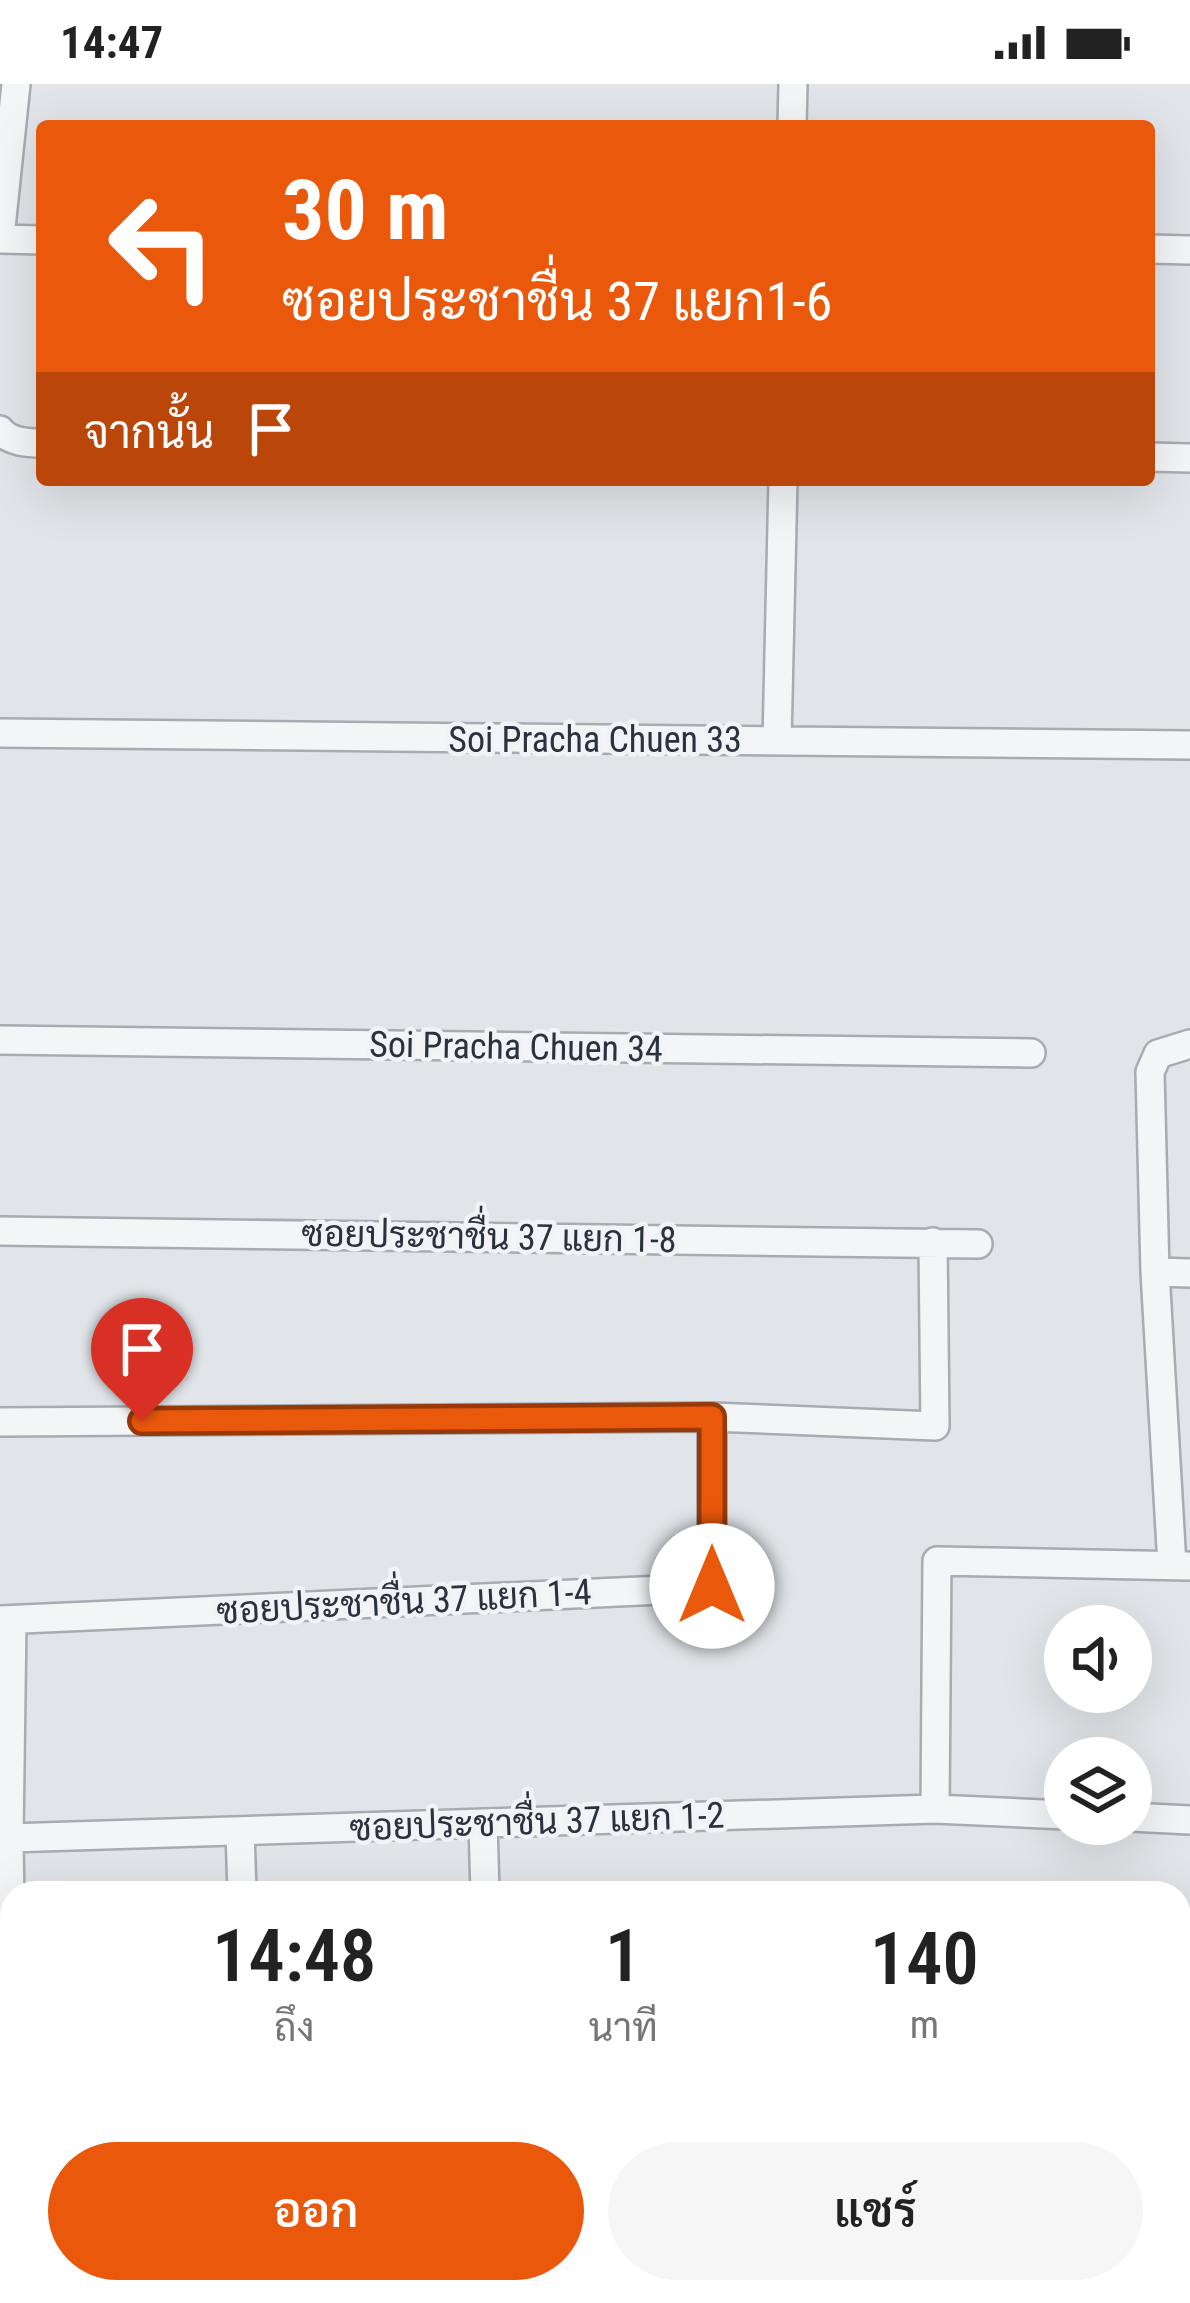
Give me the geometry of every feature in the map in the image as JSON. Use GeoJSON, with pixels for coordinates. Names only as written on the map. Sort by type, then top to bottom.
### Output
{"type":"FeatureCollection","features":[{"type":"Feature","properties":{"kind":"street"},"geometry":{"type":"LineString","coordinates":[[16,84],[0,238],[36,240]]}},
{"type":"Feature","properties":{"kind":"street"},"geometry":{"type":"LineString","coordinates":[[792,120],[793,84]]}},
{"type":"Feature","properties":{"kind":"street"},"geometry":{"type":"LineString","coordinates":[[1155,249],[1190,250]]}},
{"type":"Feature","properties":{"kind":"street"},"geometry":{"type":"LineString","coordinates":[[0,430],[3,435],[36,443]]}},
{"type":"Feature","properties":{"kind":"street"},"geometry":{"type":"LineString","coordinates":[[1155,457],[1190,458]]}},
{"type":"Feature","properties":{"kind":"street"},"geometry":{"type":"LineString","coordinates":[[777,741],[784,486]]}},
{"type":"Feature","properties":{"kind":"street","name":"Soi Pracha Chuen 33"},"geometry":{"type":"LineString","coordinates":[[0,733],[1190,746]]}},
{"type":"Feature","properties":{"kind":"street","name":"Soi Pracha Chuen 34"},"geometry":{"type":"LineString","coordinates":[[0,1040],[1031,1053]]}},
{"type":"Feature","properties":{"kind":"street"},"geometry":{"type":"LineString","coordinates":[[935,1809],[937,1561],[1181,1566],[1154,1272],[1150,1072],[1158,1054],[1190,1044]]}},
{"type":"Feature","properties":{"kind":"street","name":"ซอยประชาชื่น 37 แยก 1-8"},"geometry":{"type":"LineString","coordinates":[[0,1231],[978,1244]]}},
{"type":"Feature","properties":{"kind":"street"},"geometry":{"type":"LineString","coordinates":[[0,1422],[712,1417],[935,1426],[933,1242]]}},
{"type":"Feature","properties":{"kind":"street"},"geometry":{"type":"LineString","coordinates":[[1154,1272],[1190,1273]]}},
{"type":"Feature","properties":{"kind":"street","name":"ซอยประชาชื่น 37 แยก 1-4"},"geometry":{"type":"LineString","coordinates":[[6,1620],[706,1588],[712,1586],[712,1417]]}},
{"type":"Feature","properties":{"kind":"street"},"geometry":{"type":"LineString","coordinates":[[6,1620],[10,1881]]}},
{"type":"Feature","properties":{"kind":"street","name":"ซอยประชาชื่น 37 แยก 1-2"},"geometry":{"type":"LineString","coordinates":[[9,1838],[935,1809],[1044,1813]]}},
{"type":"Feature","properties":{"kind":"street"},"geometry":{"type":"LineString","coordinates":[[1152,1818],[1190,1820]]}},
{"type":"Feature","properties":{"kind":"street"},"geometry":{"type":"LineString","coordinates":[[484,1823],[484,1881]]}},
{"type":"Feature","properties":{"kind":"street"},"geometry":{"type":"LineString","coordinates":[[241,1831],[242,1881]]}},
{"type":"Feature","properties":{"kind":"route"},"geometry":{"type":"LineString","coordinates":[[142,1421],[712,1417],[712,1586]]}}]}
